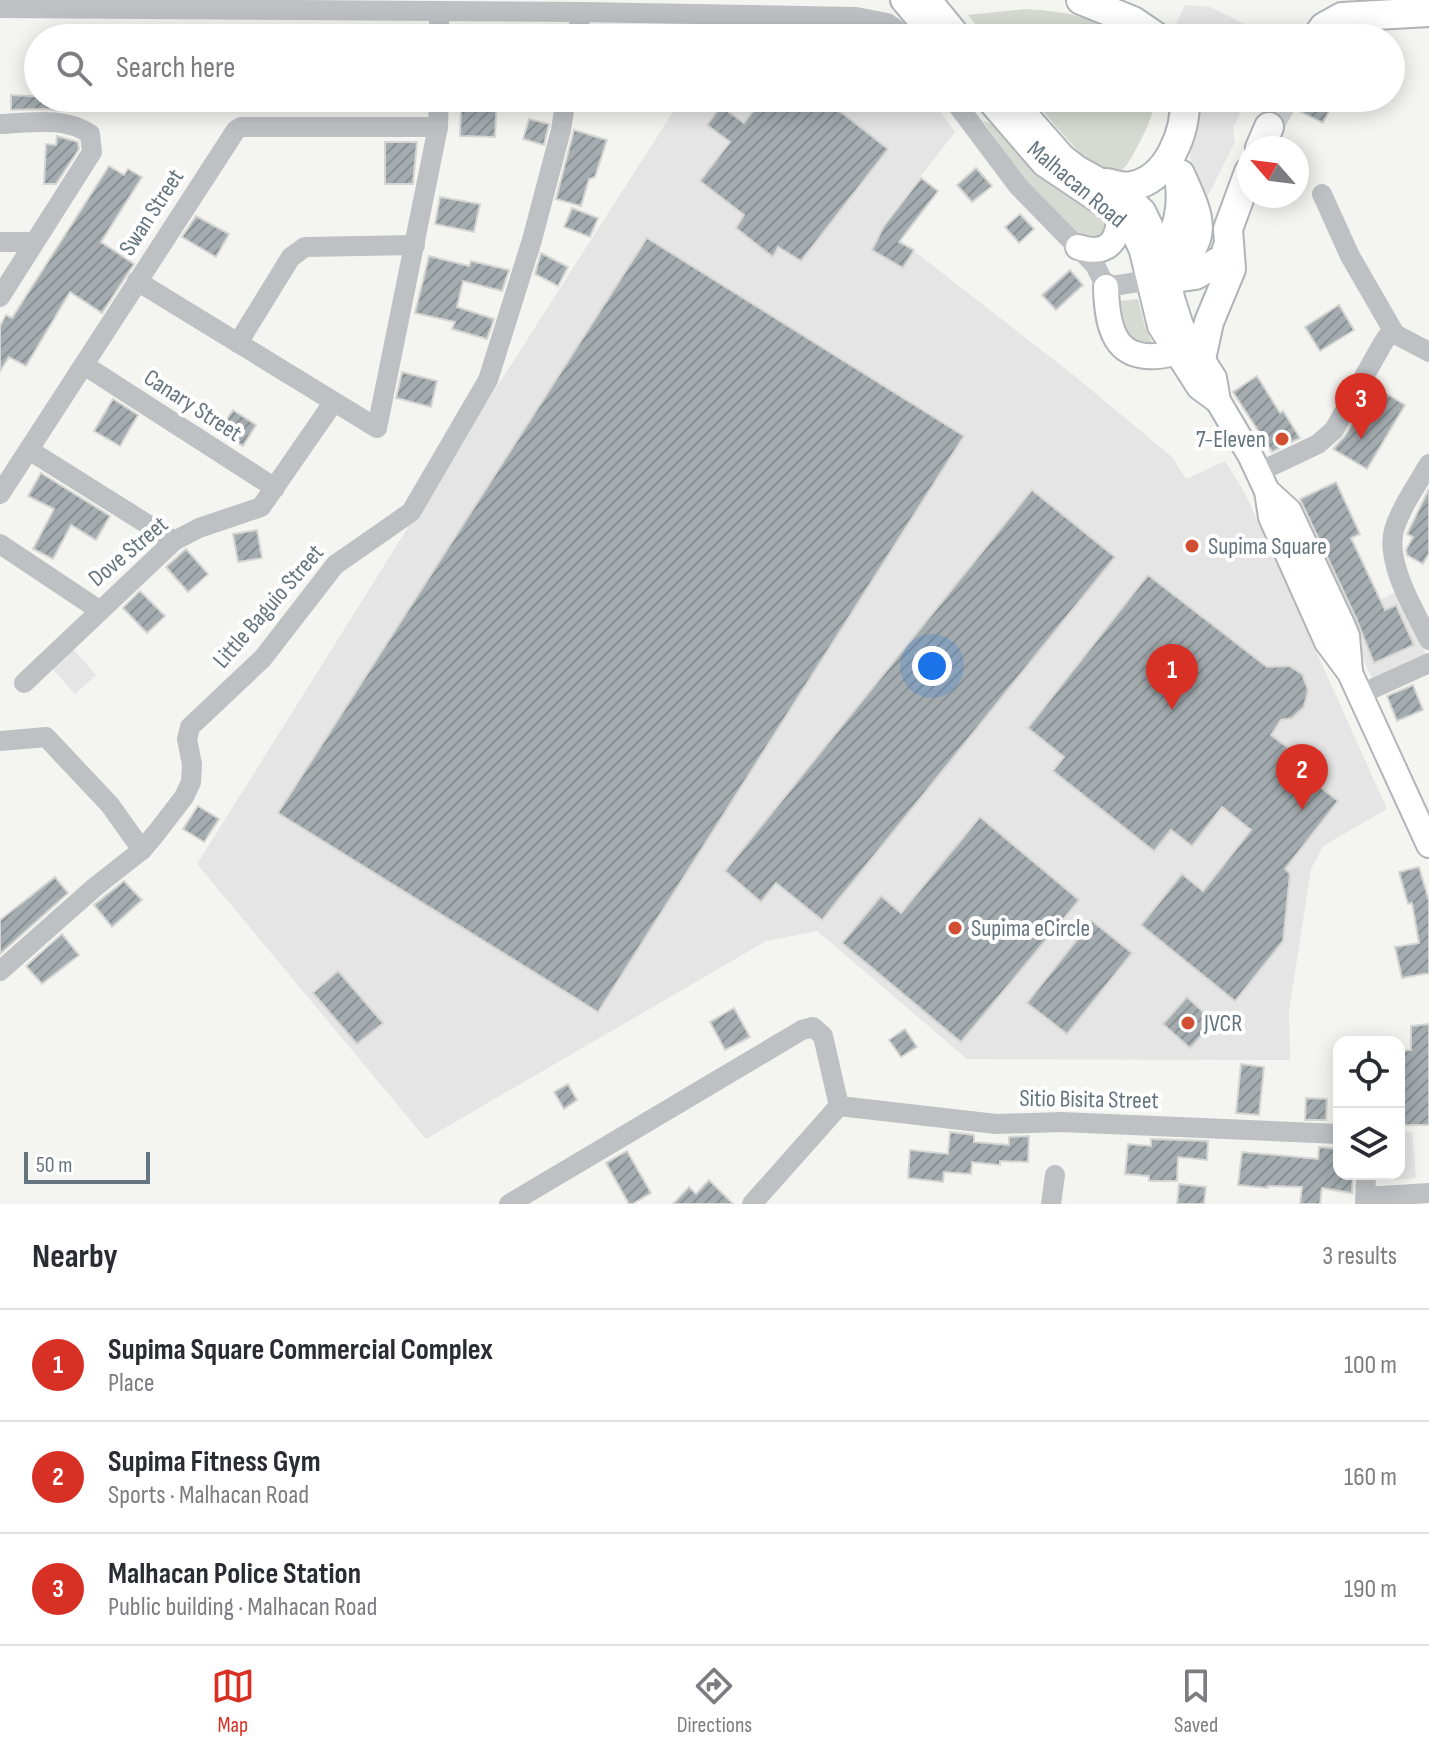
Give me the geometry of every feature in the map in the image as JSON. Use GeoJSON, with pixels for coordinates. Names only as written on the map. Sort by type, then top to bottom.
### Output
{"type":"FeatureCollection","features":[{"type":"Feature","properties":{"kind":"highway"},"geometry":{"type":"LineString","coordinates":[[1081,0],[1137,24]]}},
{"type":"Feature","properties":{"kind":"highway"},"geometry":{"type":"LineString","coordinates":[[1329,24],[1342,17],[1429,12]]}},
{"type":"Feature","properties":{"kind":"highway"},"geometry":{"type":"LineString","coordinates":[[1162,271],[1185,259],[1199,232],[1195,206],[1177,161],[1184,112]]}},
{"type":"Feature","properties":{"kind":"highway"},"geometry":{"type":"LineString","coordinates":[[1107,183],[1125,187],[1142,183],[1177,161]]}},
{"type":"Feature","properties":{"kind":"highway"},"geometry":{"type":"LineString","coordinates":[[1162,271],[1204,272],[1225,258],[1228,229],[1237,205]]}},
{"type":"Feature","properties":{"kind":"highway"},"geometry":{"type":"LineString","coordinates":[[1188,356],[1209,322],[1231,269],[1227,249]]}},
{"type":"Feature","properties":{"kind":"main road"},"geometry":{"type":"LineString","coordinates":[[903,0],[923,24]]}},
{"type":"Feature","properties":{"kind":"main road"},"geometry":{"type":"LineString","coordinates":[[929,0],[949,24]]}},
{"type":"Feature","properties":{"kind":"main road","name":"Malhacan Road"},"geometry":{"type":"LineString","coordinates":[[999,112],[1044,164],[1119,215],[1162,271]]}},
{"type":"Feature","properties":{"kind":"main road","name":"Malhacan Road"},"geometry":{"type":"LineString","coordinates":[[1023,112],[1062,156],[1077,168],[1126,195],[1143,211],[1188,356],[1214,378],[1218,401],[1263,482],[1271,517],[1327,642],[1354,684],[1429,845]]}},
{"type":"Feature","properties":{"kind":"main road"},"geometry":{"type":"LineString","coordinates":[[1078,247],[1096,251],[1108,246],[1117,233],[1119,215]]}},
{"type":"Feature","properties":{"kind":"main road"},"geometry":{"type":"LineString","coordinates":[[1106,287],[1108,323],[1118,342],[1148,356],[1188,356]]}},
{"type":"Feature","properties":{"kind":"street"},"geometry":{"type":"LineString","coordinates":[[0,8],[581,12],[862,18],[888,24]]}},
{"type":"Feature","properties":{"kind":"street"},"geometry":{"type":"LineString","coordinates":[[439,11],[439,24]]}},
{"type":"Feature","properties":{"kind":"street"},"geometry":{"type":"LineString","coordinates":[[579,24],[581,12]]}},
{"type":"Feature","properties":{"kind":"street"},"geometry":{"type":"LineString","coordinates":[[137,281],[377,428],[439,112]]}},
{"type":"Feature","properties":{"kind":"street","name":"Little Baguio Street"},"geometry":{"type":"LineString","coordinates":[[0,971],[142,850],[184,797],[191,782],[192,764],[187,739],[190,727],[263,658],[335,565],[411,512],[488,380],[532,240],[564,112]]}},
{"type":"Feature","properties":{"kind":"street"},"geometry":{"type":"LineString","coordinates":[[962,112],[1018,186],[1100,272],[1106,287],[1162,271]]}},
{"type":"Feature","properties":{"kind":"street"},"geometry":{"type":"LineString","coordinates":[[0,124],[76,125],[90,134],[92,152],[0,297]]}},
{"type":"Feature","properties":{"kind":"street","name":"Swan Street"},"geometry":{"type":"LineString","coordinates":[[0,494],[232,135],[241,127],[438,127]]}},
{"type":"Feature","properties":{"kind":"street"},"geometry":{"type":"LineString","coordinates":[[1322,194],[1350,256],[1395,334],[1429,352]]}},
{"type":"Feature","properties":{"kind":"street"},"geometry":{"type":"LineString","coordinates":[[0,242],[33,242]]}},
{"type":"Feature","properties":{"kind":"street"},"geometry":{"type":"LineString","coordinates":[[238,343],[291,257],[305,247],[415,245]]}},
{"type":"Feature","properties":{"kind":"street"},"geometry":{"type":"LineString","coordinates":[[1263,482],[1334,430],[1383,343],[1395,334]]}},
{"type":"Feature","properties":{"kind":"street","name":"Canary Street"},"geometry":{"type":"LineString","coordinates":[[84,365],[275,488]]}},
{"type":"Feature","properties":{"kind":"street","name":"Dove Street"},"geometry":{"type":"LineString","coordinates":[[24,683],[174,541],[199,528],[261,507],[333,403]]}},
{"type":"Feature","properties":{"kind":"street"},"geometry":{"type":"LineString","coordinates":[[29,450],[174,541]]}},
{"type":"Feature","properties":{"kind":"street"},"geometry":{"type":"LineString","coordinates":[[1429,464],[1401,513],[1392,541],[1403,587],[1429,640]]}},
{"type":"Feature","properties":{"kind":"street"},"geometry":{"type":"LineString","coordinates":[[0,544],[99,610]]}},
{"type":"Feature","properties":{"kind":"street"},"geometry":{"type":"LineString","coordinates":[[1354,684],[1429,663]]}},
{"type":"Feature","properties":{"kind":"street"},"geometry":{"type":"LineString","coordinates":[[0,741],[46,737],[110,805],[142,850]]}},
{"type":"Feature","properties":{"kind":"street"},"geometry":{"type":"LineString","coordinates":[[509,1204],[802,1030],[813,1027],[823,1036],[839,1106],[752,1204]]}},
{"type":"Feature","properties":{"kind":"street","name":"Sitio Bisita Street"},"geometry":{"type":"LineString","coordinates":[[839,1106],[996,1124],[1061,1122],[1333,1134]]}},
{"type":"Feature","properties":{"kind":"street"},"geometry":{"type":"LineString","coordinates":[[1051,1204],[1055,1175]]}},
{"type":"Feature","properties":{"kind":"street"},"geometry":{"type":"LineString","coordinates":[[1366,1180],[1365,1200],[1429,1193]]}},
{"type":"Feature","properties":{"kind":"shaded area"},"geometry":{"type":"Polygon","coordinates":[[[1185,5],[1210,7],[1245,24],[1176,24],[1185,5]]]}},
{"type":"Feature","properties":{"kind":"shaded area"},"geometry":{"type":"Polygon","coordinates":[[[1026,9],[1053,11],[1098,24],[975,24],[968,15],[1026,9]]]}},
{"type":"Feature","properties":{"kind":"shaded area"},"geometry":{"type":"Polygon","coordinates":[[[673,112],[940,112],[955,132],[882,226],[1072,374],[1172,457],[1186,479],[1225,461],[1245,493],[1387,809],[1323,846],[1311,869],[1289,1011],[1290,1060],[967,1059],[817,931],[766,941],[426,1139],[197,864],[673,112]]]}},
{"type":"Feature","properties":{"kind":"shaded area"},"geometry":{"type":"Polygon","coordinates":[[[1045,112],[1152,112],[1131,159],[1114,173],[1090,161],[1045,112]]]}},
{"type":"Feature","properties":{"kind":"shaded area"},"geometry":{"type":"Polygon","coordinates":[[[1197,112],[1240,112],[1233,128],[1235,142],[1201,209],[1195,195],[1190,156],[1198,120],[1197,112]]]}},
{"type":"Feature","properties":{"kind":"shaded area"},"geometry":{"type":"Polygon","coordinates":[[[983,121],[994,125],[1057,187],[1104,219],[1108,229],[1103,238],[1082,239],[1021,175],[983,121]]]}},
{"type":"Feature","properties":{"kind":"shaded area"},"geometry":{"type":"Polygon","coordinates":[[[1138,299],[1145,327],[1156,351],[1128,343],[1112,307],[1118,301],[1138,299]]]}},
{"type":"Feature","properties":{"kind":"shaded area"},"geometry":{"type":"Polygon","coordinates":[[[1398,591],[1426,654],[1372,679],[1346,618],[1398,591]]]}},
{"type":"Feature","properties":{"kind":"shaded area"},"geometry":{"type":"Polygon","coordinates":[[[71,647],[96,675],[75,694],[50,666],[71,647]]]}},
{"type":"Feature","properties":{"kind":"shaded area"},"geometry":{"type":"Polygon","coordinates":[[[1412,1132],[1416,1178],[1405,1179],[1405,1133],[1412,1132]]]}},
{"type":"Feature","properties":{"kind":"building"},"geometry":{"type":"Polygon","coordinates":[[[11,95],[24,96],[24,110],[11,110],[11,95]]]}},
{"type":"Feature","properties":{"kind":"building"},"geometry":{"type":"Polygon","coordinates":[[[461,112],[496,112],[495,137],[460,136],[461,112]]]}},
{"type":"Feature","properties":{"kind":"building"},"geometry":{"type":"Polygon","coordinates":[[[717,112],[729,112],[744,123],[752,112],[841,112],[888,149],[801,261],[778,247],[773,257],[736,228],[744,215],[700,181],[730,142],[707,125],[717,112]]]}},
{"type":"Feature","properties":{"kind":"building"},"geometry":{"type":"Polygon","coordinates":[[[1301,112],[1329,112],[1323,123],[1301,112]]]}},
{"type":"Feature","properties":{"kind":"building"},"geometry":{"type":"Polygon","coordinates":[[[529,119],[549,124],[544,145],[523,139],[529,119]]]}},
{"type":"Feature","properties":{"kind":"building"},"geometry":{"type":"Polygon","coordinates":[[[574,130],[607,140],[595,177],[589,179],[581,206],[556,199],[574,130]]]}},
{"type":"Feature","properties":{"kind":"building"},"geometry":{"type":"Polygon","coordinates":[[[57,136],[78,142],[79,149],[56,184],[44,184],[46,144],[56,145],[57,136]]]}},
{"type":"Feature","properties":{"kind":"building"},"geometry":{"type":"Polygon","coordinates":[[[385,142],[417,142],[413,184],[385,184],[385,142]]]}},
{"type":"Feature","properties":{"kind":"building"},"geometry":{"type":"Polygon","coordinates":[[[109,166],[124,175],[128,169],[142,177],[101,242],[134,264],[102,313],[70,292],[26,366],[9,357],[0,371],[0,326],[6,315],[12,318],[109,166]]]}},
{"type":"Feature","properties":{"kind":"building"},"geometry":{"type":"Polygon","coordinates":[[[976,168],[992,186],[972,202],[957,185],[976,168]]]}},
{"type":"Feature","properties":{"kind":"building"},"geometry":{"type":"Polygon","coordinates":[[[921,178],[938,191],[899,242],[914,250],[903,268],[872,250],[884,226],[921,178]]]}},
{"type":"Feature","properties":{"kind":"building"},"geometry":{"type":"Polygon","coordinates":[[[440,197],[480,204],[474,232],[435,224],[440,197]]]}},
{"type":"Feature","properties":{"kind":"building"},"geometry":{"type":"Polygon","coordinates":[[[572,208],[598,218],[590,237],[564,227],[572,208]]]}},
{"type":"Feature","properties":{"kind":"building"},"geometry":{"type":"Polygon","coordinates":[[[1020,214],[1034,229],[1019,243],[1005,227],[1020,214]]]}},
{"type":"Feature","properties":{"kind":"building"},"geometry":{"type":"Polygon","coordinates":[[[196,216],[229,234],[216,257],[182,237],[196,216]]]}},
{"type":"Feature","properties":{"kind":"building"},"geometry":{"type":"Polygon","coordinates":[[[647,238],[964,436],[598,1012],[278,813],[647,238]]]}},
{"type":"Feature","properties":{"kind":"building"},"geometry":{"type":"Polygon","coordinates":[[[541,253],[568,267],[558,286],[535,274],[541,253]]]}},
{"type":"Feature","properties":{"kind":"building"},"geometry":{"type":"Polygon","coordinates":[[[429,256],[469,266],[471,261],[509,270],[502,291],[463,281],[457,307],[494,319],[487,339],[452,329],[455,322],[415,313],[429,256]]]}},
{"type":"Feature","properties":{"kind":"building"},"geometry":{"type":"Polygon","coordinates":[[[1070,270],[1083,285],[1056,310],[1042,295],[1070,270]]]}},
{"type":"Feature","properties":{"kind":"building"},"geometry":{"type":"Polygon","coordinates":[[[1339,305],[1354,330],[1320,351],[1305,327],[1339,305]]]}},
{"type":"Feature","properties":{"kind":"building"},"geometry":{"type":"Polygon","coordinates":[[[402,372],[437,381],[431,407],[396,398],[402,372]]]}},
{"type":"Feature","properties":{"kind":"building"},"geometry":{"type":"Polygon","coordinates":[[[1257,376],[1300,438],[1272,452],[1233,392],[1257,376]]]}},
{"type":"Feature","properties":{"kind":"building"},"geometry":{"type":"Polygon","coordinates":[[[1374,386],[1405,405],[1367,469],[1333,449],[1345,436],[1374,386]]]}},
{"type":"Feature","properties":{"kind":"building"},"geometry":{"type":"Polygon","coordinates":[[[113,399],[138,415],[120,446],[94,431],[113,399]]]}},
{"type":"Feature","properties":{"kind":"building"},"geometry":{"type":"Polygon","coordinates":[[[233,410],[256,425],[243,446],[219,431],[233,410]]]}},
{"type":"Feature","properties":{"kind":"building"},"geometry":{"type":"Polygon","coordinates":[[[41,473],[110,516],[96,540],[71,525],[53,559],[33,549],[54,509],[28,496],[41,473]]]}},
{"type":"Feature","properties":{"kind":"building"},"geometry":{"type":"Polygon","coordinates":[[[1336,482],[1360,534],[1351,538],[1385,610],[1396,605],[1414,645],[1374,663],[1300,499],[1336,482]]]}},
{"type":"Feature","properties":{"kind":"building"},"geometry":{"type":"Polygon","coordinates":[[[1429,489],[1429,553],[1423,564],[1407,555],[1406,550],[1413,537],[1407,534],[1429,489]]]}},
{"type":"Feature","properties":{"kind":"building"},"geometry":{"type":"Polygon","coordinates":[[[1032,490],[1115,557],[822,920],[776,883],[761,902],[725,871],[1032,490]]]}},
{"type":"Feature","properties":{"kind":"building"},"geometry":{"type":"Polygon","coordinates":[[[257,530],[262,558],[238,562],[233,534],[257,530]]]}},
{"type":"Feature","properties":{"kind":"building"},"geometry":{"type":"Polygon","coordinates":[[[186,549],[208,574],[188,592],[166,567],[186,549]]]}},
{"type":"Feature","properties":{"kind":"building"},"geometry":{"type":"Polygon","coordinates":[[[1148,575],[1267,667],[1289,666],[1302,674],[1308,690],[1304,707],[1292,718],[1281,720],[1271,735],[1299,756],[1292,765],[1338,801],[1285,869],[1290,874],[1283,941],[1235,1001],[1141,925],[1182,874],[1203,891],[1251,830],[1222,807],[1192,846],[1171,830],[1154,851],[1053,771],[1064,757],[1028,728],[1148,575]]]}},
{"type":"Feature","properties":{"kind":"building"},"geometry":{"type":"Polygon","coordinates":[[[140,591],[165,616],[147,633],[123,608],[140,591]]]}},
{"type":"Feature","properties":{"kind":"building"},"geometry":{"type":"Polygon","coordinates":[[[1413,685],[1423,710],[1397,721],[1387,696],[1413,685]]]}},
{"type":"Feature","properties":{"kind":"building"},"geometry":{"type":"Polygon","coordinates":[[[198,806],[219,819],[204,842],[183,829],[198,806]]]}},
{"type":"Feature","properties":{"kind":"building","name":"Supima eCircle"},"geometry":{"type":"Polygon","coordinates":[[[980,817],[1079,900],[961,1042],[842,943],[881,896],[901,913],[980,817]]]}},
{"type":"Feature","properties":{"kind":"building"},"geometry":{"type":"Polygon","coordinates":[[[1419,867],[1429,901],[1429,973],[1402,978],[1395,947],[1419,943],[1412,903],[1408,904],[1399,872],[1419,867]]]}},
{"type":"Feature","properties":{"kind":"building"},"geometry":{"type":"Polygon","coordinates":[[[55,877],[68,893],[0,954],[0,920],[55,877]]]}},
{"type":"Feature","properties":{"kind":"building"},"geometry":{"type":"Polygon","coordinates":[[[124,881],[142,900],[112,927],[94,905],[124,881]]]}},
{"type":"Feature","properties":{"kind":"building"},"geometry":{"type":"Polygon","coordinates":[[[1092,921],[1132,953],[1067,1034],[1027,1003],[1092,921]]]}},
{"type":"Feature","properties":{"kind":"building"},"geometry":{"type":"Polygon","coordinates":[[[62,934],[79,955],[42,984],[26,966],[62,934]]]}},
{"type":"Feature","properties":{"kind":"building"},"geometry":{"type":"Polygon","coordinates":[[[338,971],[383,1023],[357,1044],[313,993],[338,971]]]}},
{"type":"Feature","properties":{"kind":"building","name":"JVCR"},"geometry":{"type":"Polygon","coordinates":[[[1187,997],[1214,1022],[1190,1048],[1163,1024],[1187,997]]]}},
{"type":"Feature","properties":{"kind":"building"},"geometry":{"type":"Polygon","coordinates":[[[734,1008],[750,1037],[725,1050],[710,1022],[734,1008]]]}},
{"type":"Feature","properties":{"kind":"building"},"geometry":{"type":"Polygon","coordinates":[[[1429,1024],[1429,1125],[1405,1125],[1405,1050],[1411,1050],[1411,1026],[1429,1024]]]}},
{"type":"Feature","properties":{"kind":"building"},"geometry":{"type":"Polygon","coordinates":[[[905,1029],[917,1047],[901,1057],[889,1040],[905,1029]]]}},
{"type":"Feature","properties":{"kind":"building"},"geometry":{"type":"Polygon","coordinates":[[[1241,1064],[1264,1067],[1259,1115],[1236,1113],[1241,1064]]]}},
{"type":"Feature","properties":{"kind":"building"},"geometry":{"type":"Polygon","coordinates":[[[568,1084],[577,1100],[564,1109],[554,1092],[568,1084]]]}},
{"type":"Feature","properties":{"kind":"building"},"geometry":{"type":"Polygon","coordinates":[[[1306,1098],[1327,1099],[1326,1120],[1305,1120],[1306,1098]]]}},
{"type":"Feature","properties":{"kind":"building"},"geometry":{"type":"Polygon","coordinates":[[[950,1132],[974,1135],[974,1142],[1009,1145],[1009,1137],[1029,1136],[1028,1162],[1000,1161],[1000,1165],[972,1162],[971,1174],[944,1172],[943,1182],[908,1178],[910,1150],[948,1154],[950,1132]]]}},
{"type":"Feature","properties":{"kind":"building"},"geometry":{"type":"Polygon","coordinates":[[[1151,1139],[1208,1141],[1207,1160],[1178,1157],[1177,1181],[1149,1181],[1149,1176],[1125,1174],[1128,1144],[1151,1146],[1151,1139]]]}},
{"type":"Feature","properties":{"kind":"building"},"geometry":{"type":"Polygon","coordinates":[[[1319,1147],[1333,1148],[1333,1180],[1353,1180],[1352,1193],[1322,1188],[1320,1204],[1300,1204],[1302,1187],[1238,1185],[1242,1152],[1318,1159],[1319,1147]]]}},
{"type":"Feature","properties":{"kind":"building"},"geometry":{"type":"Polygon","coordinates":[[[627,1151],[651,1193],[632,1204],[629,1204],[606,1163],[627,1151]]]}},
{"type":"Feature","properties":{"kind":"building"},"geometry":{"type":"Polygon","coordinates":[[[709,1180],[733,1204],[673,1204],[689,1187],[696,1194],[709,1180]]]}},
{"type":"Feature","properties":{"kind":"building"},"geometry":{"type":"Polygon","coordinates":[[[1179,1184],[1206,1187],[1204,1204],[1177,1204],[1179,1184]]]}},
{"type":"Feature","properties":{"kind":"tunnel"},"geometry":{"type":"LineString","coordinates":[[1269,127],[1277,112]]}},
{"type":"Feature","properties":{"kind":"place","name":"7-Eleven"},"geometry":{"type":"Point","coordinates":[1282,439]}},
{"type":"Feature","properties":{"kind":"place","name":"Malhacan Police Station"},"geometry":{"type":"Point","coordinates":[1361,439]}},
{"type":"Feature","properties":{"kind":"place","name":"Supima Square"},"geometry":{"type":"Point","coordinates":[1192,546]}},
{"type":"Feature","properties":{"kind":"place","name":"Supima Square Commercial Complex"},"geometry":{"type":"Point","coordinates":[1172,710]}},
{"type":"Feature","properties":{"kind":"place","name":"Supima Fitness Gym"},"geometry":{"type":"Point","coordinates":[1302,810]}},
{"type":"Feature","properties":{"kind":"place","name":"Supima eCircle"},"geometry":{"type":"Point","coordinates":[955,928]}},
{"type":"Feature","properties":{"kind":"place","name":"JVCR"},"geometry":{"type":"Point","coordinates":[1188,1023]}}]}
